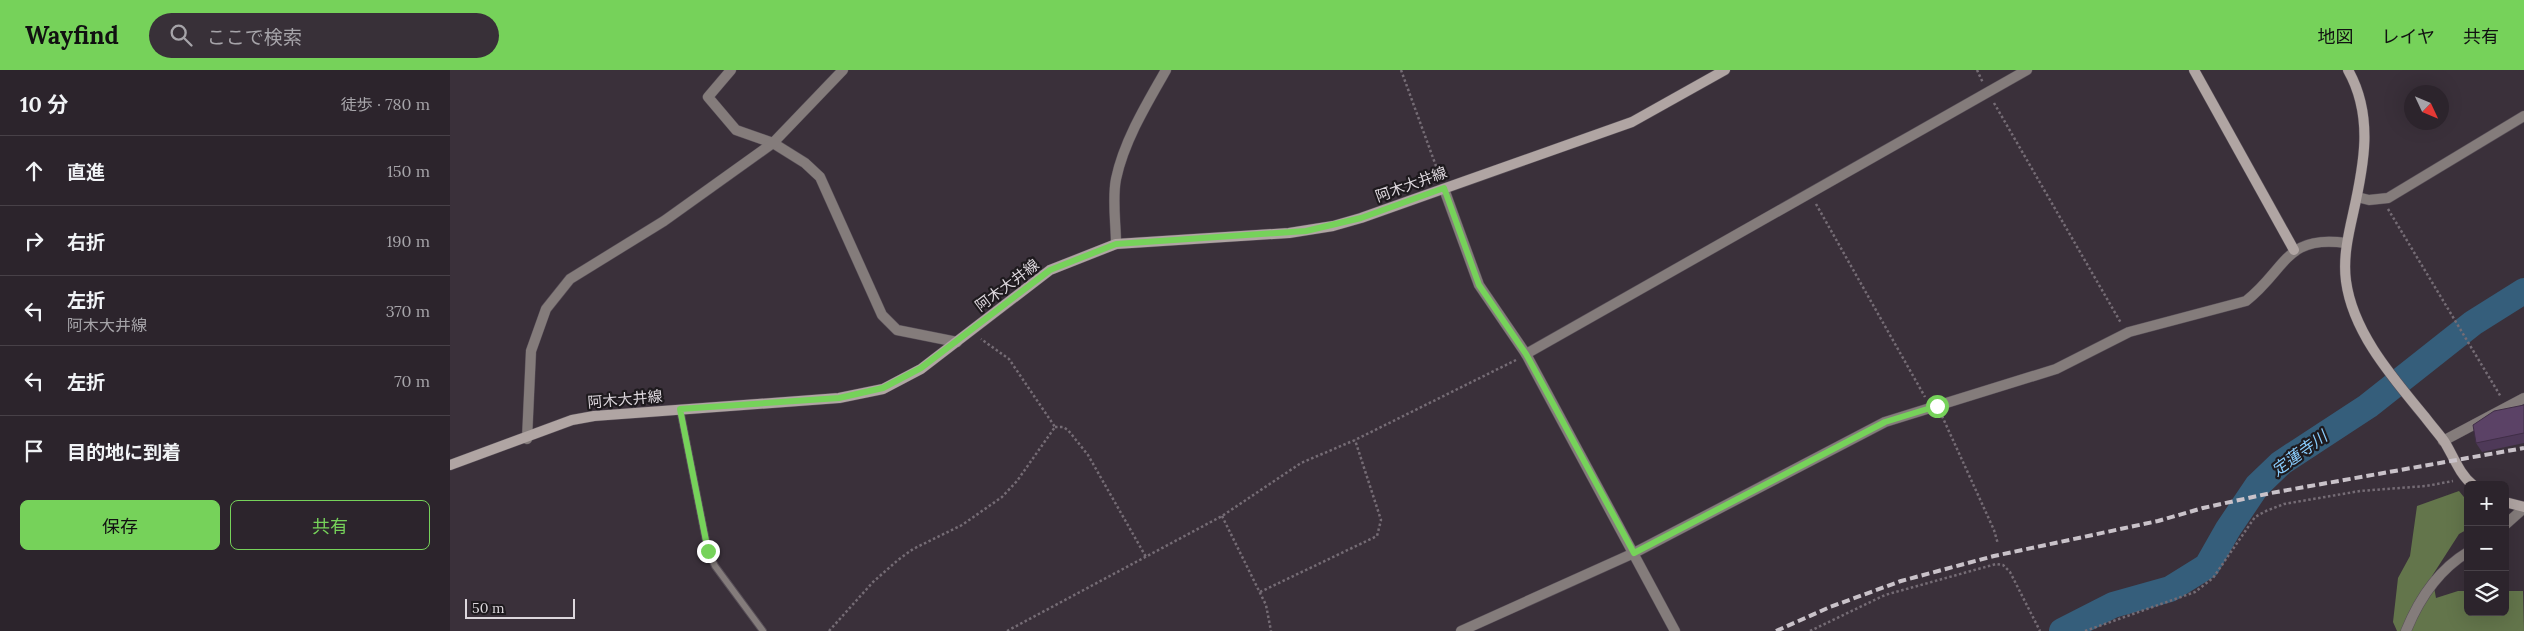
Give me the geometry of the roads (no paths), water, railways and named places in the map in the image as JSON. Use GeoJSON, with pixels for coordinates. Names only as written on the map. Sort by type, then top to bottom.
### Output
{"type":"FeatureCollection","features":[{"type":"Feature","properties":{"kind":"main road","name":"阿木大井線"},"geometry":{"type":"LineString","coordinates":[[450,465],[527,439],[572,420],[616,414],[839,398],[883,388],[921,368],[1050,270],[1116,244],[1315,229],[1361,218],[1632,122],[1725,70]]}},
{"type":"Feature","properties":{"kind":"main road"},"geometry":{"type":"LineString","coordinates":[[2194,70],[2294,250]]}},
{"type":"Feature","properties":{"kind":"main road"},"geometry":{"type":"LineString","coordinates":[[2348,70],[2358,93],[2366,128],[2366,146],[2346,243],[2346,280],[2350,301],[2364,333],[2388,370],[2443,441],[2470,481]]}},
{"type":"Feature","properties":{"kind":"main road"},"geometry":{"type":"LineString","coordinates":[[2509,503],[2524,508]]}},
{"type":"Feature","properties":{"kind":"street"},"geometry":{"type":"LineString","coordinates":[[731,70],[708,96],[736,130],[773,143],[805,162],[820,176],[882,315],[897,330],[957,342]]}},
{"type":"Feature","properties":{"kind":"street"},"geometry":{"type":"LineString","coordinates":[[527,439],[531,351],[546,309],[570,280],[664,221],[773,143],[843,70]]}},
{"type":"Feature","properties":{"kind":"street"},"geometry":{"type":"LineString","coordinates":[[1116,244],[1116,180],[1125,152],[1145,107],[1166,70]]}},
{"type":"Feature","properties":{"kind":"street"},"geometry":{"type":"LineString","coordinates":[[1526,354],[2028,70]]}},
{"type":"Feature","properties":{"kind":"street"},"geometry":{"type":"LineString","coordinates":[[2357,197],[2388,198],[2524,116]]}},
{"type":"Feature","properties":{"kind":"street"},"geometry":{"type":"LineString","coordinates":[[1444,188],[1479,285],[1526,354],[1675,631]]}},
{"type":"Feature","properties":{"kind":"street"},"geometry":{"type":"LineString","coordinates":[[1462,631],[1634,553],[1885,422],[2056,369],[2127,333],[2246,301],[2257,293],[2294,250],[2327,240],[2346,243]]}},
{"type":"Feature","properties":{"kind":"street"},"geometry":{"type":"LineString","coordinates":[[2443,441],[2524,398]]}},
{"type":"Feature","properties":{"kind":"street"},"geometry":{"type":"LineString","coordinates":[[2509,521],[2524,508]]}},
{"type":"Feature","properties":{"kind":"street"},"geometry":{"type":"LineString","coordinates":[[2406,631],[2428,588],[2454,560],[2464,554]]}},
{"type":"Feature","properties":{"kind":"lane"},"geometry":{"type":"LineString","coordinates":[[680,409],[708,551],[715,566],[763,631]]}},
{"type":"Feature","properties":{"kind":"waterway","name":"定蓮寺川"},"geometry":{"type":"LineString","coordinates":[[2062,631],[2113,605],[2170,589],[2207,566],[2228,529],[2257,486],[2281,463],[2368,406],[2473,323],[2524,291]]}},
{"type":"Feature","properties":{"kind":"railway"},"geometry":{"type":"LineString","coordinates":[[1776,631],[1830,607],[1901,581],[1994,556],[2158,521],[2203,508],[2271,493],[2524,448]]}}]}
